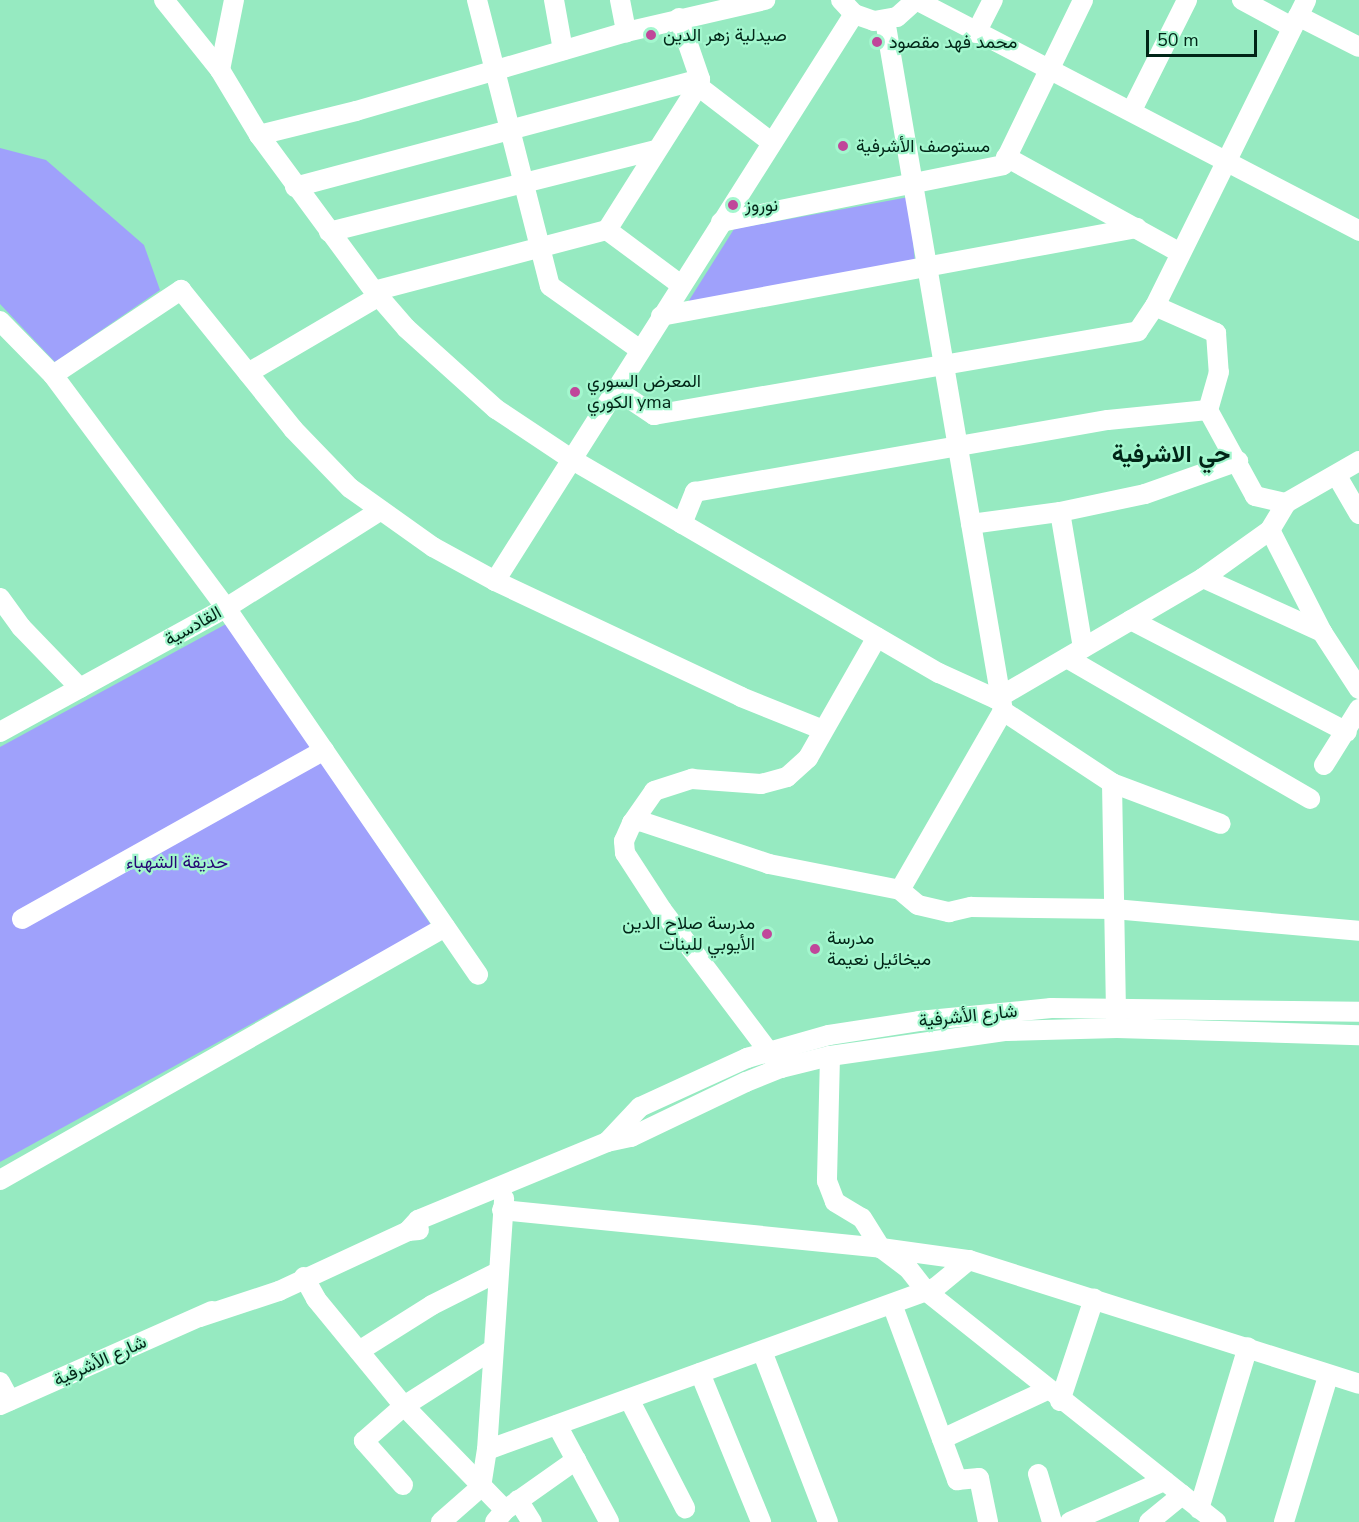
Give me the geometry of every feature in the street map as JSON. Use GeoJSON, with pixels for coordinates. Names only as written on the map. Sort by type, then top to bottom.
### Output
{"type":"FeatureCollection","features":[{"type":"Feature","properties":{"kind":"street"},"geometry":{"type":"LineString","coordinates":[[164,0],[220,70],[259,135],[295,187],[376,293],[405,328],[496,409],[571,459],[682,524],[939,673],[1003,703],[1112,783],[1221,824]]}},
{"type":"Feature","properties":{"kind":"street"},"geometry":{"type":"LineString","coordinates":[[220,70],[234,0]]}},
{"type":"Feature","properties":{"kind":"street"},"geometry":{"type":"LineString","coordinates":[[477,0],[492,70],[525,184],[550,286],[640,350]]}},
{"type":"Feature","properties":{"kind":"street"},"geometry":{"type":"LineString","coordinates":[[554,0],[562,50]]}},
{"type":"Feature","properties":{"kind":"street"},"geometry":{"type":"LineString","coordinates":[[620,0],[626,32]]}},
{"type":"Feature","properties":{"kind":"street"},"geometry":{"type":"LineString","coordinates":[[259,135],[356,111],[626,32],[689,11],[765,0]]}},
{"type":"Feature","properties":{"kind":"street"},"geometry":{"type":"LineString","coordinates":[[495,581],[771,142],[848,7],[885,20],[908,10],[916,0],[976,33],[1132,110],[1359,231]]}},
{"type":"Feature","properties":{"kind":"street"},"geometry":{"type":"LineString","coordinates":[[976,33],[993,0]]}},
{"type":"Feature","properties":{"kind":"street"},"geometry":{"type":"LineString","coordinates":[[721,222],[1003,165],[1083,0]]}},
{"type":"Feature","properties":{"kind":"street"},"geometry":{"type":"LineString","coordinates":[[1132,110],[1187,0]]}},
{"type":"Feature","properties":{"kind":"street"},"geometry":{"type":"LineString","coordinates":[[1242,0],[1299,15],[1359,47]]}},
{"type":"Feature","properties":{"kind":"street"},"geometry":{"type":"LineString","coordinates":[[248,373],[376,293],[607,230],[699,82],[689,11]]}},
{"type":"Feature","properties":{"kind":"street"},"geometry":{"type":"LineString","coordinates":[[615,389],[654,415],[1138,331],[1155,306],[1179,252],[1299,15]]}},
{"type":"Feature","properties":{"kind":"street"},"geometry":{"type":"LineString","coordinates":[[885,20],[1003,703]]}},
{"type":"Feature","properties":{"kind":"street"},"geometry":{"type":"LineString","coordinates":[[699,82],[771,142]]}},
{"type":"Feature","properties":{"kind":"street"},"geometry":{"type":"LineString","coordinates":[[295,187],[508,128],[699,82]]}},
{"type":"Feature","properties":{"kind":"street"},"geometry":{"type":"LineString","coordinates":[[329,232],[655,150]]}},
{"type":"Feature","properties":{"kind":"street"},"geometry":{"type":"LineString","coordinates":[[1006,157],[1179,252]]}},
{"type":"Feature","properties":{"kind":"street"},"geometry":{"type":"LineString","coordinates":[[661,316],[1137,228]]}},
{"type":"Feature","properties":{"kind":"street"},"geometry":{"type":"LineString","coordinates":[[607,230],[681,285]]}},
{"type":"Feature","properties":{"kind":"street"},"geometry":{"type":"LineString","coordinates":[[53,375],[182,290],[293,429],[350,488],[433,547],[495,581],[741,697],[823,730]]}},
{"type":"Feature","properties":{"kind":"street"},"geometry":{"type":"LineString","coordinates":[[1155,306],[1216,333],[1219,372],[1208,410],[1238,461],[1255,496],[1286,503]]}},
{"type":"Feature","properties":{"kind":"street"},"geometry":{"type":"LineString","coordinates":[[0,321],[53,375],[226,608],[478,975]]}},
{"type":"Feature","properties":{"kind":"street"},"geometry":{"type":"LineString","coordinates":[[682,524],[695,492],[1108,420],[1208,410]]}},
{"type":"Feature","properties":{"kind":"street"},"geometry":{"type":"LineString","coordinates":[[971,524],[1060,512],[1145,494],[1238,461]]}},
{"type":"Feature","properties":{"kind":"street"},"geometry":{"type":"LineString","coordinates":[[900,890],[1003,703],[1075,653],[1203,578],[1270,530],[1286,503],[1359,461]]}},
{"type":"Feature","properties":{"kind":"street"},"geometry":{"type":"LineString","coordinates":[[1336,476],[1359,514]]}},
{"type":"Feature","properties":{"kind":"street","name":"القادسية"},"geometry":{"type":"LineString","coordinates":[[0,732],[226,608],[381,510]]}},
{"type":"Feature","properties":{"kind":"street"},"geometry":{"type":"LineString","coordinates":[[1060,512],[1075,653]]}},
{"type":"Feature","properties":{"kind":"street"},"geometry":{"type":"LineString","coordinates":[[1270,530],[1322,632],[1359,689]]}},
{"type":"Feature","properties":{"kind":"street"},"geometry":{"type":"LineString","coordinates":[[1203,578],[1322,632]]}},
{"type":"Feature","properties":{"kind":"street"},"geometry":{"type":"LineString","coordinates":[[0,598],[21,627],[80,688]]}},
{"type":"Feature","properties":{"kind":"street"},"geometry":{"type":"LineString","coordinates":[[1131,620],[1347,732]]}},
{"type":"Feature","properties":{"kind":"street"},"geometry":{"type":"LineString","coordinates":[[781,1068],[662,909],[625,853],[624,841],[632,823],[654,791],[692,779],[761,783],[787,777],[808,758],[878,637]]}},
{"type":"Feature","properties":{"kind":"street"},"geometry":{"type":"LineString","coordinates":[[1075,653],[1310,799]]}},
{"type":"Feature","properties":{"kind":"street"},"geometry":{"type":"LineString","coordinates":[[1324,765],[1347,732],[1359,709]]}},
{"type":"Feature","properties":{"kind":"street"},"geometry":{"type":"LineString","coordinates":[[22,919],[324,750]]}},
{"type":"Feature","properties":{"kind":"street"},"geometry":{"type":"LineString","coordinates":[[1112,783],[1116,1028]]}},
{"type":"Feature","properties":{"kind":"street"},"geometry":{"type":"LineString","coordinates":[[632,823],[640,821],[769,864],[900,890],[918,905],[949,912],[971,907],[1114,909],[1359,931]]}},
{"type":"Feature","properties":{"kind":"street"},"geometry":{"type":"LineString","coordinates":[[0,1180],[445,927]]}},
{"type":"Feature","properties":{"kind":"street","name":"شارع الأشرفية"},"geometry":{"type":"LineString","coordinates":[[607,1142],[640,1107],[768,1051],[829,1035],[919,1021],[1051,1008],[1359,1012]]}},
{"type":"Feature","properties":{"kind":"street","name":"شارع الأشرفية"},"geometry":{"type":"LineString","coordinates":[[5,1403],[240,1298],[304,1277],[408,1231],[420,1230],[495,1196],[507,1186],[607,1142],[631,1137],[781,1068],[830,1056],[1006,1030],[1116,1028],[1359,1035]]}},
{"type":"Feature","properties":{"kind":"street"},"geometry":{"type":"LineString","coordinates":[[830,1056],[828,1190],[841,1207],[862,1218],[881,1248],[908,1268],[926,1291],[1053,1395],[1216,1522]]}},
{"type":"Feature","properties":{"kind":"street"},"geometry":{"type":"LineString","coordinates":[[441,1522],[481,1487],[487,1450],[502,1210],[507,1186]]}},
{"type":"Feature","properties":{"kind":"street"},"geometry":{"type":"LineString","coordinates":[[502,1210],[881,1248],[969,1260],[1359,1384]]}},
{"type":"Feature","properties":{"kind":"street"},"geometry":{"type":"LineString","coordinates":[[487,1450],[926,1291],[941,1284],[969,1260]]}},
{"type":"Feature","properties":{"kind":"street"},"geometry":{"type":"LineString","coordinates":[[358,1351],[432,1305],[498,1272]]}},
{"type":"Feature","properties":{"kind":"street"},"geometry":{"type":"LineString","coordinates":[[304,1277],[316,1299],[404,1406],[506,1511],[532,1522]]}},
{"type":"Feature","properties":{"kind":"street"},"geometry":{"type":"LineString","coordinates":[[942,1439],[1053,1395],[1094,1299]]}},
{"type":"Feature","properties":{"kind":"street"},"geometry":{"type":"LineString","coordinates":[[892,1304],[957,1480],[979,1478],[988,1522]]}},
{"type":"Feature","properties":{"kind":"street"},"geometry":{"type":"LineString","coordinates":[[1199,1509],[1248,1347]]}},
{"type":"Feature","properties":{"kind":"street"},"geometry":{"type":"LineString","coordinates":[[403,1485],[364,1441],[404,1406],[492,1350]]}},
{"type":"Feature","properties":{"kind":"street"},"geometry":{"type":"LineString","coordinates":[[762,1351],[828,1522]]}},
{"type":"Feature","properties":{"kind":"street"},"geometry":{"type":"LineString","coordinates":[[700,1373],[761,1522]]}},
{"type":"Feature","properties":{"kind":"street"},"geometry":{"type":"LineString","coordinates":[[1284,1522],[1328,1376]]}},
{"type":"Feature","properties":{"kind":"street"},"geometry":{"type":"LineString","coordinates":[[0,1382],[5,1403]]}},
{"type":"Feature","properties":{"kind":"street"},"geometry":{"type":"LineString","coordinates":[[628,1399],[685,1508]]}},
{"type":"Feature","properties":{"kind":"street"},"geometry":{"type":"LineString","coordinates":[[557,1425],[609,1521]]}},
{"type":"Feature","properties":{"kind":"street"},"geometry":{"type":"LineString","coordinates":[[506,1511],[576,1460]]}},
{"type":"Feature","properties":{"kind":"street"},"geometry":{"type":"LineString","coordinates":[[1038,1474],[1052,1522]]}},
{"type":"Feature","properties":{"kind":"street"},"geometry":{"type":"LineString","coordinates":[[1070,1522],[1164,1481]]}},
{"type":"Feature","properties":{"kind":"street"},"geometry":{"type":"LineString","coordinates":[[1149,1522],[1182,1495]]}},
{"type":"Feature","properties":{"kind":"green space"},"geometry":{"type":"Polygon","coordinates":[[[0,148],[46,160],[144,245],[160,290],[55,362],[0,304],[0,148]]]}},
{"type":"Feature","properties":{"kind":"green space"},"geometry":{"type":"Polygon","coordinates":[[[909,197],[915,263],[688,302],[734,229],[909,197]]]}},
{"type":"Feature","properties":{"kind":"green space","name":"حديقة الشهباء"},"geometry":{"type":"Polygon","coordinates":[[[228,623],[431,925],[0,1162],[0,747],[228,623]]]}},
{"type":"Feature","properties":{"kind":"place","name":"صيدلية زهر الدين"},"geometry":{"type":"Point","coordinates":[651,35]}},
{"type":"Feature","properties":{"kind":"place","name":"محمد فهد مقصود"},"geometry":{"type":"Point","coordinates":[877,42]}},
{"type":"Feature","properties":{"kind":"place","name":"مستوصف الأشرفية"},"geometry":{"type":"Point","coordinates":[843,146]}},
{"type":"Feature","properties":{"kind":"place","name":"نوروز"},"geometry":{"type":"Point","coordinates":[733,205]}},
{"type":"Feature","properties":{"kind":"place","name":"المعرض السوري الكوري yma"},"geometry":{"type":"Point","coordinates":[575,392]}},
{"type":"Feature","properties":{"kind":"place","name":"مدرسة صلاح الدين الأيوبي للبنات"},"geometry":{"type":"Point","coordinates":[767,934]}},
{"type":"Feature","properties":{"kind":"place","name":"مدرسة ميخائيل نعيمة"},"geometry":{"type":"Point","coordinates":[815,949]}},
{"type":"Feature","properties":{"kind":"district","name":"حي الاشرفية"},"geometry":{"type":"Point","coordinates":[1171,455]}}]}
